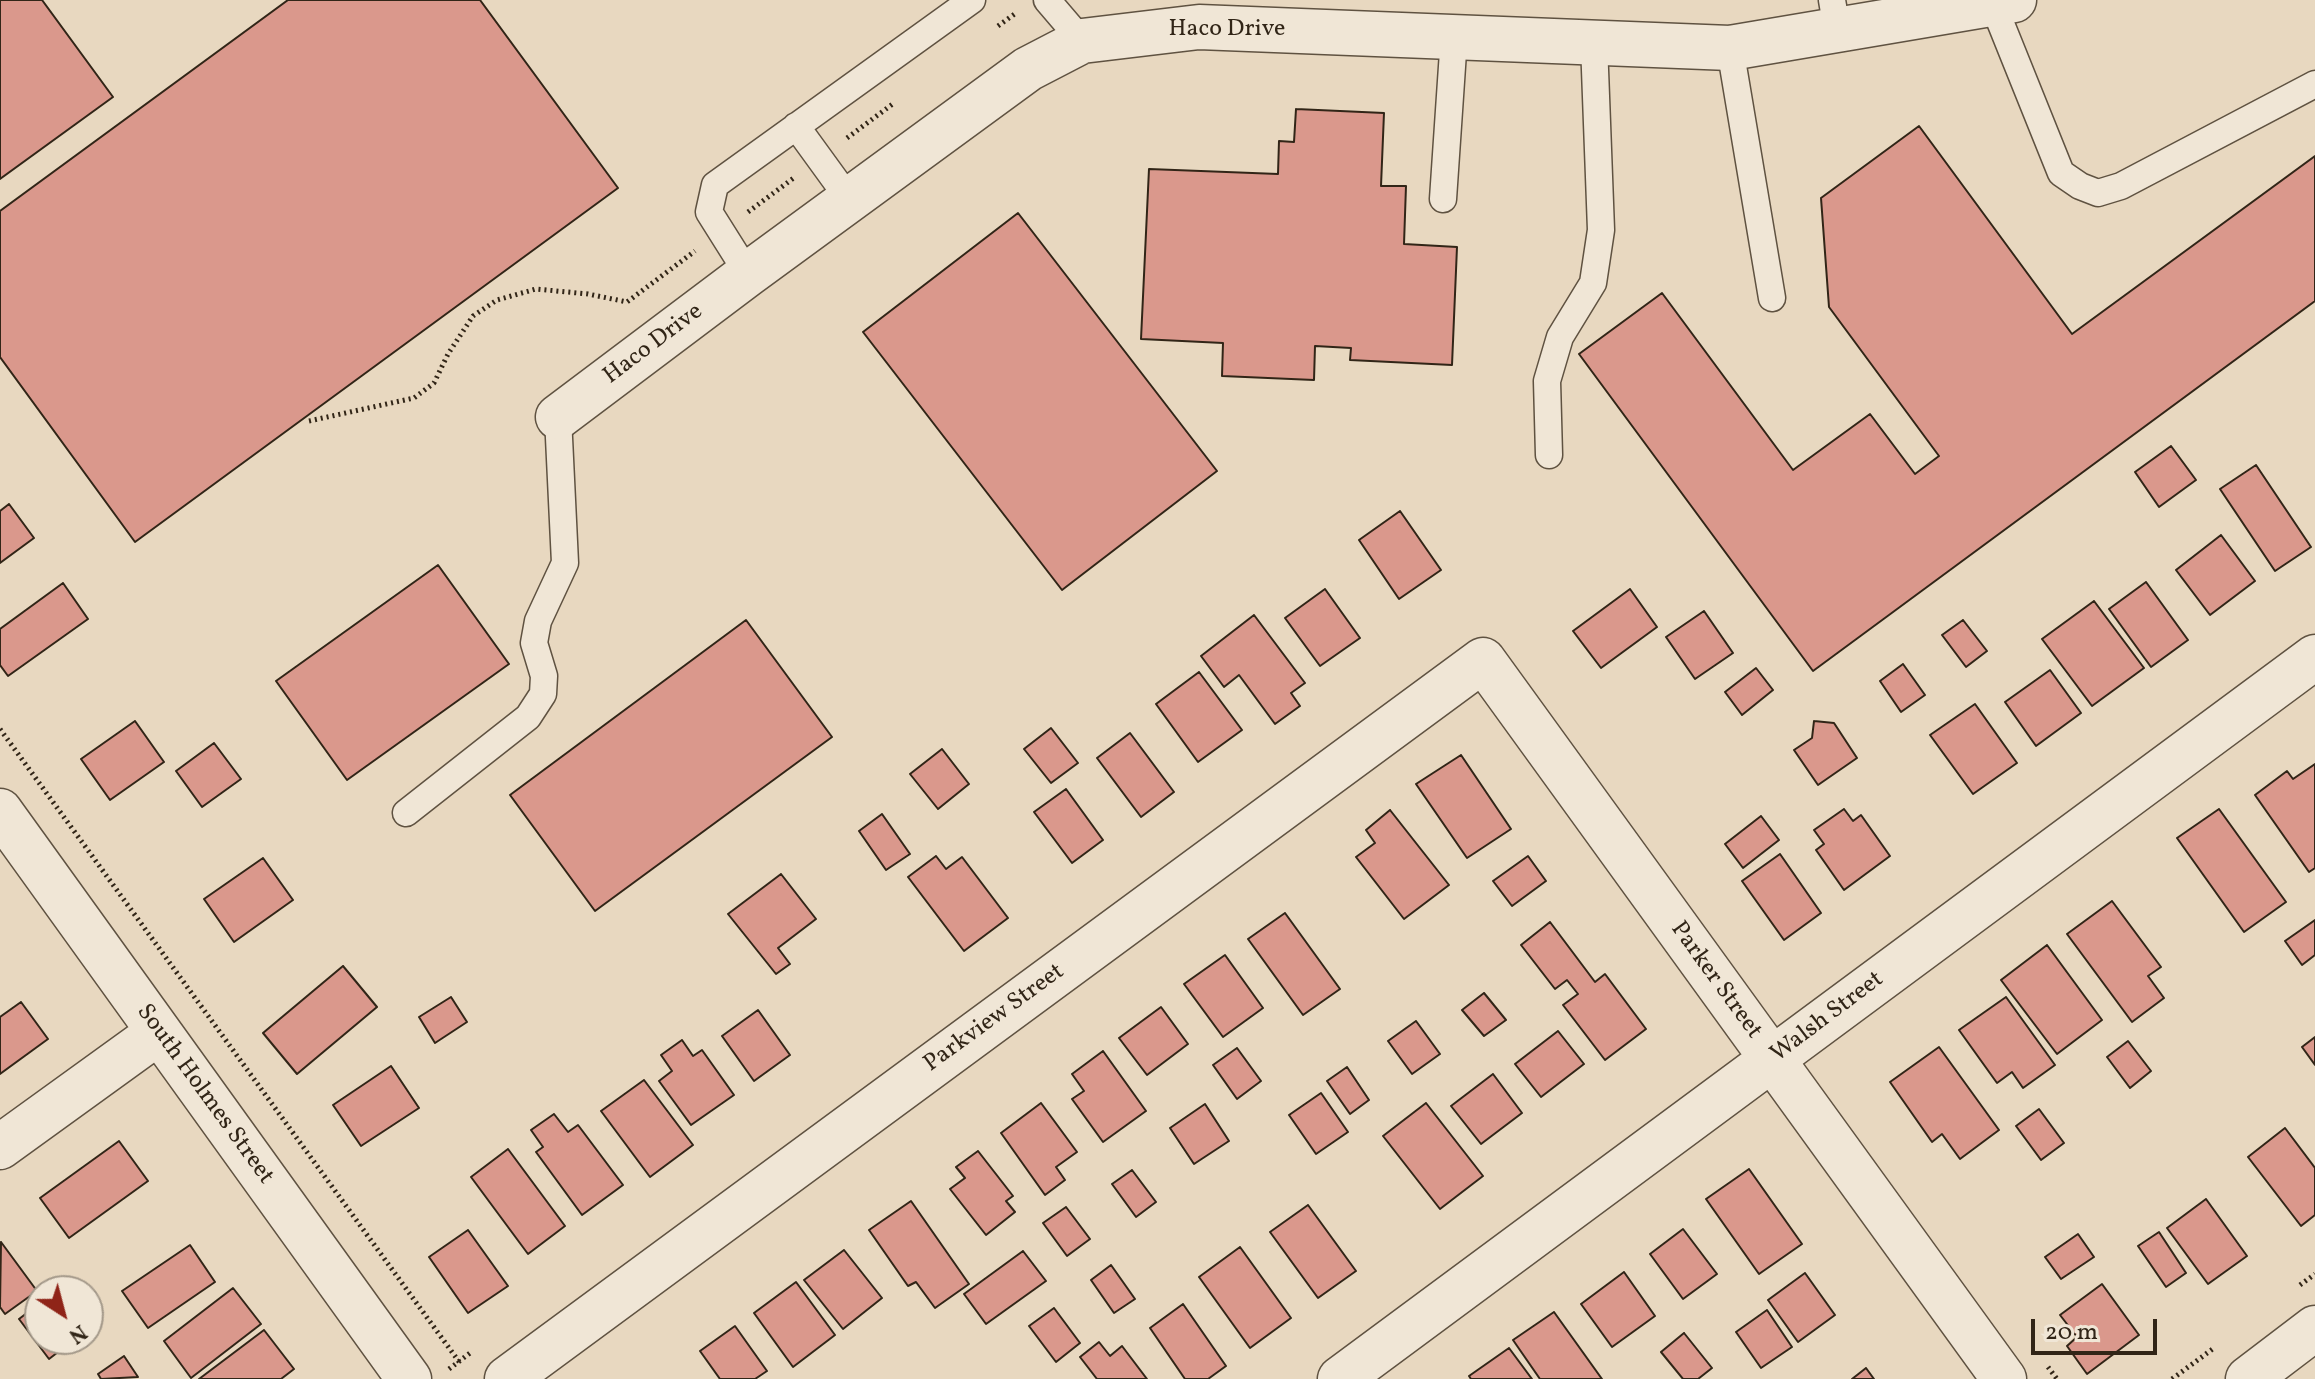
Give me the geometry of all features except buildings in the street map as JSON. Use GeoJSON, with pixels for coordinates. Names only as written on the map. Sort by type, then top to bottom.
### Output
{"type":"FeatureCollection","features":[{"type":"Feature","properties":{"kind":"street","name":"Haco Drive"},"geometry":{"type":"LineString","coordinates":[[558,417],[1028,69],[1082,41],[1199,27],[1730,48],[1834,15],[2004,2]]}},
{"type":"Feature","properties":{"kind":"street","name":"Walsh Street"},"geometry":{"type":"LineString","coordinates":[[1340,1379],[2315,657]]}},
{"type":"Feature","properties":{"kind":"street","name":"Parker Street"},"geometry":{"type":"LineString","coordinates":[[1483,660],[2004,1379]]}},
{"type":"Feature","properties":{"kind":"street","name":"Parkview Street"},"geometry":{"type":"LineString","coordinates":[[486,1375],[1483,660]]}},
{"type":"Feature","properties":{"kind":"street","name":"South Holmes Street"},"geometry":{"type":"LineString","coordinates":[[0,811],[159,1032],[428,1375]]}},
{"type":"Feature","properties":{"kind":"street"},"geometry":{"type":"LineString","coordinates":[[0,1147],[159,1032]]}},
{"type":"Feature","properties":{"kind":"street"},"geometry":{"type":"LineString","coordinates":[[2248,1379],[2315,1328]]}},
{"type":"Feature","properties":{"kind":"lane"},"geometry":{"type":"LineString","coordinates":[[748,274],[709,212],[715,185],[972,0]]}},
{"type":"Feature","properties":{"kind":"lane"},"geometry":{"type":"LineString","coordinates":[[1047,0],[1082,41]]}},
{"type":"Feature","properties":{"kind":"lane"},"geometry":{"type":"LineString","coordinates":[[2004,2],[2061,173],[2080,186],[2098,193],[2121,186],[2315,84]]}},
{"type":"Feature","properties":{"kind":"lane"},"geometry":{"type":"LineString","coordinates":[[1443,199],[1454,37]]}},
{"type":"Feature","properties":{"kind":"lane"},"geometry":{"type":"LineString","coordinates":[[1549,455],[1547,381],[1560,337],[1593,283],[1601,230],[1594,43]]}},
{"type":"Feature","properties":{"kind":"lane"},"geometry":{"type":"LineString","coordinates":[[1730,48],[1772,298]]}},
{"type":"Feature","properties":{"kind":"lane"},"geometry":{"type":"LineString","coordinates":[[796,126],[849,199]]}},
{"type":"Feature","properties":{"kind":"lane"},"geometry":{"type":"LineString","coordinates":[[406,813],[528,717],[543,694],[544,676],[534,643],[538,621],[565,563],[558,417]]}},
{"type":"Feature","properties":{"kind":"path"},"geometry":{"type":"LineString","coordinates":[[0,729],[459,1361],[486,1375]]}},
{"type":"Feature","properties":{"kind":"path"},"geometry":{"type":"LineString","coordinates":[[428,1375],[472,1352]]}}]}
